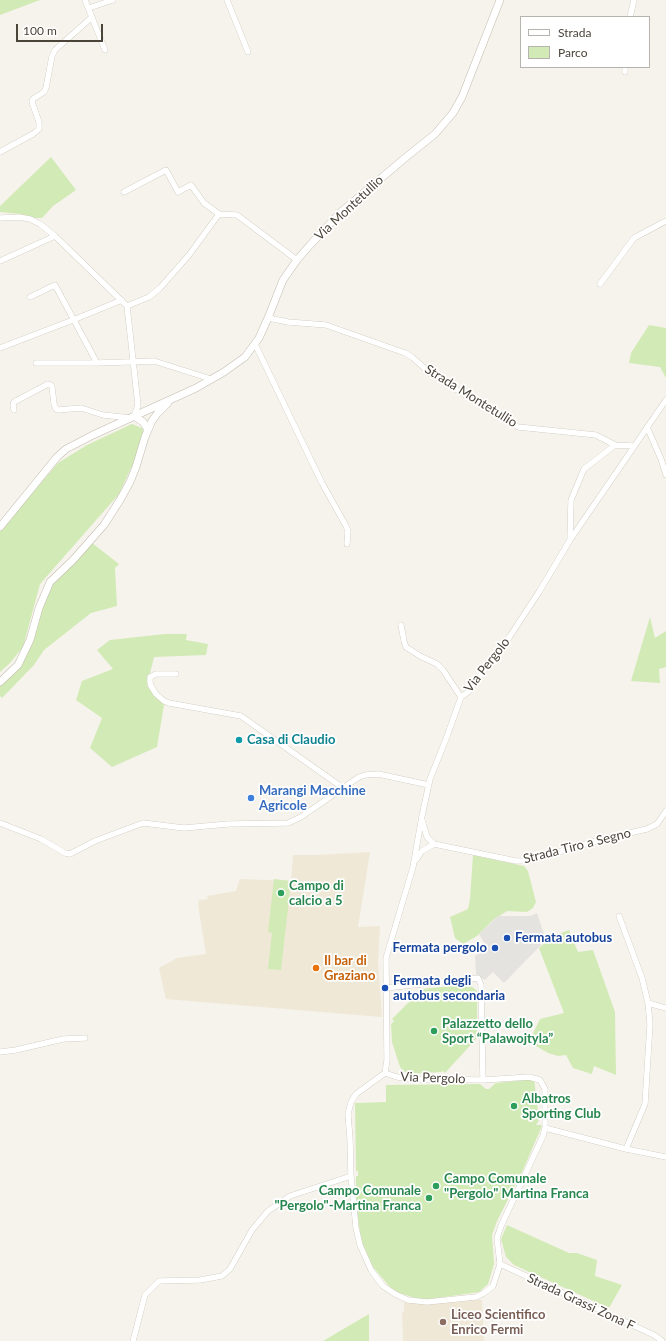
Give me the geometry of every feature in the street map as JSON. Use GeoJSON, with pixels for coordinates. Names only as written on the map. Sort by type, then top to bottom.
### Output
{"type":"FeatureCollection","features":[{"type":"Feature","properties":{"kind":"street"},"geometry":{"type":"LineString","coordinates":[[85,0],[106,50]]}},
{"type":"Feature","properties":{"kind":"street"},"geometry":{"type":"LineString","coordinates":[[89,8],[113,0]]}},
{"type":"Feature","properties":{"kind":"street"},"geometry":{"type":"LineString","coordinates":[[227,0],[248,52]]}},
{"type":"Feature","properties":{"kind":"street","name":"Via Montetullio"},"geometry":{"type":"LineString","coordinates":[[176,397],[211,379],[245,357],[255,344],[268,318],[283,280],[297,260],[341,212],[435,134],[453,113],[462,97],[500,0]]}},
{"type":"Feature","properties":{"kind":"street"},"geometry":{"type":"LineString","coordinates":[[630,16],[634,0]]}},
{"type":"Feature","properties":{"kind":"street"},"geometry":{"type":"LineString","coordinates":[[0,152],[33,134],[39,129],[39,122],[32,102],[33,99],[44,92],[46,88],[52,56],[55,50],[92,17]]}},
{"type":"Feature","properties":{"kind":"street"},"geometry":{"type":"LineString","coordinates":[[124,192],[166,170],[178,192],[191,185],[204,203],[219,214],[237,215],[297,260]]}},
{"type":"Feature","properties":{"kind":"street"},"geometry":{"type":"LineString","coordinates":[[127,306],[149,296],[160,288],[189,255],[219,214]]}},
{"type":"Feature","properties":{"kind":"street"},"geometry":{"type":"LineString","coordinates":[[0,218],[19,216],[40,224],[127,306],[138,405],[132,417]]}},
{"type":"Feature","properties":{"kind":"street"},"geometry":{"type":"LineString","coordinates":[[600,284],[634,238],[666,220]]}},
{"type":"Feature","properties":{"kind":"street"},"geometry":{"type":"LineString","coordinates":[[0,261],[54,236]]}},
{"type":"Feature","properties":{"kind":"street"},"geometry":{"type":"LineString","coordinates":[[30,296],[55,285],[97,363]]}},
{"type":"Feature","properties":{"kind":"street"},"geometry":{"type":"LineString","coordinates":[[0,348],[122,300]]}},
{"type":"Feature","properties":{"kind":"street","name":"Strada Montetullio"},"geometry":{"type":"LineString","coordinates":[[268,318],[288,322],[326,325],[405,353],[412,357],[431,374],[518,427],[596,435],[615,445],[633,446]]}},
{"type":"Feature","properties":{"kind":"street"},"geometry":{"type":"LineString","coordinates":[[255,344],[322,483],[348,530],[347,544]]}},
{"type":"Feature","properties":{"kind":"street"},"geometry":{"type":"LineString","coordinates":[[36,363],[154,361],[211,379]]}},
{"type":"Feature","properties":{"kind":"street"},"geometry":{"type":"LineString","coordinates":[[14,410],[14,402],[48,384],[52,387],[55,407],[58,410],[81,408],[103,415],[140,417],[149,422],[152,421]]}},
{"type":"Feature","properties":{"kind":"street"},"geometry":{"type":"LineString","coordinates":[[0,527],[57,457],[66,449],[176,397]]}},
{"type":"Feature","properties":{"kind":"street"},"geometry":{"type":"LineString","coordinates":[[0,682],[18,665],[30,640],[39,608],[50,582],[73,560],[104,525],[130,482],[152,421],[163,407],[176,397]]}},
{"type":"Feature","properties":{"kind":"street","name":"Via Pergolo"},"geometry":{"type":"LineString","coordinates":[[500,1264],[493,1286],[476,1297],[427,1302],[408,1300],[383,1286],[371,1270],[360,1245],[356,1228],[351,1176],[348,1114],[351,1102],[356,1094],[385,1073],[387,1060],[385,988],[387,953],[413,867],[429,785],[461,697],[468,692],[510,636],[539,592],[570,540],[633,446],[666,400]]}},
{"type":"Feature","properties":{"kind":"street"},"geometry":{"type":"LineString","coordinates":[[138,405],[139,408],[151,414],[152,421]]}},
{"type":"Feature","properties":{"kind":"street"},"geometry":{"type":"LineString","coordinates":[[132,417],[144,422],[147,432]]}},
{"type":"Feature","properties":{"kind":"street"},"geometry":{"type":"LineString","coordinates":[[648,427],[666,475]]}},
{"type":"Feature","properties":{"kind":"street"},"geometry":{"type":"LineString","coordinates":[[570,540],[571,500],[584,469],[615,445]]}},
{"type":"Feature","properties":{"kind":"street"},"geometry":{"type":"LineString","coordinates":[[401,625],[406,647],[437,664],[443,670],[461,697]]}},
{"type":"Feature","properties":{"kind":"street"},"geometry":{"type":"LineString","coordinates":[[176,674],[156,674],[150,677],[151,686],[156,694],[164,701],[169,704],[241,716],[343,788]]}},
{"type":"Feature","properties":{"kind":"street"},"geometry":{"type":"LineString","coordinates":[[0,823],[41,839],[65,853],[70,854],[95,841],[143,823],[184,828],[228,824],[288,823],[301,817],[359,777],[371,774],[378,774],[429,785]]}},
{"type":"Feature","properties":{"kind":"street","name":"Strada Tiro a Segno"},"geometry":{"type":"LineString","coordinates":[[434,844],[516,861],[528,861],[603,839],[647,829],[657,824],[666,811]]}},
{"type":"Feature","properties":{"kind":"street"},"geometry":{"type":"LineString","coordinates":[[413,867],[422,851],[434,844],[427,837],[422,816]]}},
{"type":"Feature","properties":{"kind":"street"},"geometry":{"type":"LineString","coordinates":[[619,916],[642,978],[648,1003],[650,1024],[645,1104],[626,1149]]}},
{"type":"Feature","properties":{"kind":"street","name":"Via Pergolo"},"geometry":{"type":"LineString","coordinates":[[385,988],[478,978],[481,985],[483,1080]]}},
{"type":"Feature","properties":{"kind":"street"},"geometry":{"type":"LineString","coordinates":[[648,1003],[666,1008]]}},
{"type":"Feature","properties":{"kind":"street"},"geometry":{"type":"LineString","coordinates":[[0,1052],[16,1050],[63,1039],[85,1038]]}},
{"type":"Feature","properties":{"kind":"street","name":"Via Pergolo"},"geometry":{"type":"LineString","coordinates":[[385,1073],[397,1077],[412,1079],[483,1080],[529,1077],[540,1080],[545,1089],[545,1128]]}},
{"type":"Feature","properties":{"kind":"street"},"geometry":{"type":"LineString","coordinates":[[500,1264],[497,1238],[545,1128],[626,1149],[666,1157]]}},
{"type":"Feature","properties":{"kind":"street"},"geometry":{"type":"LineString","coordinates":[[133,1341],[145,1295],[159,1281],[200,1280],[222,1276],[230,1269],[252,1230],[268,1211],[290,1196],[351,1176]]}},
{"type":"Feature","properties":{"kind":"street","name":"Strada Grassi Zona F"},"geometry":{"type":"LineString","coordinates":[[500,1264],[654,1335],[662,1341]]}},
{"type":"Feature","properties":{"kind":"shaded area"},"geometry":{"type":"Polygon","coordinates":[[[370,852],[358,927],[380,926],[378,961],[382,1017],[166,999],[159,968],[177,958],[206,954],[198,905],[199,900],[208,899],[207,896],[236,891],[240,879],[291,881],[293,855],[370,852]]]}},
{"type":"Feature","properties":{"kind":"shaded area"},"geometry":{"type":"Polygon","coordinates":[[[537,913],[546,940],[504,983],[493,972],[485,980],[476,975],[475,956],[484,948],[485,944],[479,934],[498,916],[530,916],[537,913]]]}},
{"type":"Feature","properties":{"kind":"shaded area","name":"Liceo Scientifico Enrico Fermi"},"geometry":{"type":"Polygon","coordinates":[[[408,1300],[482,1300],[484,1341],[403,1341],[402,1312],[404,1311],[404,1303],[408,1300]]]}},
{"type":"Feature","properties":{"kind":"green space"},"geometry":{"type":"Polygon","coordinates":[[[0,0],[40,0],[0,15],[0,0]]]}},
{"type":"Feature","properties":{"kind":"green space"},"geometry":{"type":"Polygon","coordinates":[[[51,157],[76,190],[53,206],[42,218],[0,212],[0,206],[51,157]]]}},
{"type":"Feature","properties":{"kind":"green space"},"geometry":{"type":"Polygon","coordinates":[[[649,325],[666,328],[666,378],[660,367],[629,363],[631,353],[649,325]]]}},
{"type":"Feature","properties":{"kind":"green space"},"geometry":{"type":"Polygon","coordinates":[[[132,424],[144,429],[138,453],[119,494],[40,584],[23,647],[10,663],[0,672],[0,529],[58,463],[87,445],[132,424]]]}},
{"type":"Feature","properties":{"kind":"green space"},"geometry":{"type":"Polygon","coordinates":[[[92,543],[119,564],[115,568],[117,606],[91,613],[44,650],[34,665],[2,698],[0,696],[0,682],[23,657],[43,599],[59,576],[92,543]]]}},
{"type":"Feature","properties":{"kind":"green space"},"geometry":{"type":"Polygon","coordinates":[[[650,617],[655,638],[666,631],[666,667],[659,669],[660,683],[631,681],[650,617]]]}},
{"type":"Feature","properties":{"kind":"green space"},"geometry":{"type":"Polygon","coordinates":[[[165,634],[187,634],[186,640],[208,644],[206,655],[154,657],[147,686],[164,705],[157,747],[112,767],[90,748],[102,718],[76,700],[82,681],[113,669],[97,650],[110,640],[165,634]]]}},
{"type":"Feature","properties":{"kind":"green space"},"geometry":{"type":"Polygon","coordinates":[[[473,855],[524,866],[528,871],[536,902],[533,908],[527,912],[507,911],[493,920],[477,936],[463,944],[455,938],[450,917],[468,909],[473,855]]]}},
{"type":"Feature","properties":{"kind":"green space"},"geometry":{"type":"Polygon","coordinates":[[[274,879],[291,881],[281,970],[268,969],[272,933],[268,932],[274,879]]]}},
{"type":"Feature","properties":{"kind":"green space"},"geometry":{"type":"Polygon","coordinates":[[[569,930],[578,952],[593,950],[615,1012],[616,1075],[594,1066],[592,1074],[573,1068],[566,1055],[558,1056],[548,1053],[529,1042],[540,1019],[564,1013],[539,948],[547,941],[548,938],[569,930]]]}},
{"type":"Feature","properties":{"kind":"green space","name":"Palazzetto dello Sport “Palawojtyla”"},"geometry":{"type":"Polygon","coordinates":[[[469,984],[477,991],[477,1038],[445,1073],[443,1071],[407,1074],[400,1067],[392,1042],[391,1024],[394,1021],[392,1019],[422,989],[469,984]]]}},
{"type":"Feature","properties":{"kind":"green space","name":"Campo Comunale \"Pergolo\" Martina Franca"},"geometry":{"type":"Polygon","coordinates":[[[534,1079],[539,1120],[536,1125],[542,1126],[523,1170],[497,1221],[492,1235],[494,1264],[488,1284],[479,1292],[431,1299],[419,1299],[399,1293],[390,1287],[373,1267],[363,1245],[360,1234],[356,1195],[356,1176],[358,1176],[358,1171],[356,1171],[355,1103],[386,1102],[386,1085],[480,1084],[486,1089],[489,1089],[496,1083],[534,1079]]]}},
{"type":"Feature","properties":{"kind":"green space"},"geometry":{"type":"Polygon","coordinates":[[[507,1225],[569,1253],[577,1253],[597,1260],[595,1276],[622,1285],[609,1308],[514,1265],[506,1257],[501,1239],[507,1225]]]}},
{"type":"Feature","properties":{"kind":"green space"},"geometry":{"type":"Polygon","coordinates":[[[369,1314],[369,1341],[323,1341],[369,1314]]]}},
{"type":"Feature","properties":{"kind":"place","name":"Casa di Claudio"},"geometry":{"type":"Point","coordinates":[239,740]}},
{"type":"Feature","properties":{"kind":"place","name":"Marangi Macchine Agricole"},"geometry":{"type":"Point","coordinates":[251,798]}},
{"type":"Feature","properties":{"kind":"place","name":"Campo di calcio a 5"},"geometry":{"type":"Point","coordinates":[281,893]}},
{"type":"Feature","properties":{"kind":"place","name":"Fermata autobus"},"geometry":{"type":"Point","coordinates":[507,938]}},
{"type":"Feature","properties":{"kind":"place","name":"Fermata pergolo"},"geometry":{"type":"Point","coordinates":[495,948]}},
{"type":"Feature","properties":{"kind":"place","name":"Il bar di Graziano"},"geometry":{"type":"Point","coordinates":[316,968]}},
{"type":"Feature","properties":{"kind":"place","name":"Fermata degli autobus secondaria"},"geometry":{"type":"Point","coordinates":[385,988]}},
{"type":"Feature","properties":{"kind":"place","name":"Palazzetto dello Sport “Palawojtyla”"},"geometry":{"type":"Point","coordinates":[434,1031]}},
{"type":"Feature","properties":{"kind":"place","name":"Albatros Sporting Club"},"geometry":{"type":"Point","coordinates":[514,1106]}},
{"type":"Feature","properties":{"kind":"place","name":"Campo Comunale \"Pergolo\" Martina Franca"},"geometry":{"type":"Point","coordinates":[436,1186]}},
{"type":"Feature","properties":{"kind":"place","name":"Campo Comunale \"Pergolo\"-Martina Franca"},"geometry":{"type":"Point","coordinates":[429,1198]}},
{"type":"Feature","properties":{"kind":"place","name":"Liceo Scientifico Enrico Fermi"},"geometry":{"type":"Point","coordinates":[443,1322]}}]}
